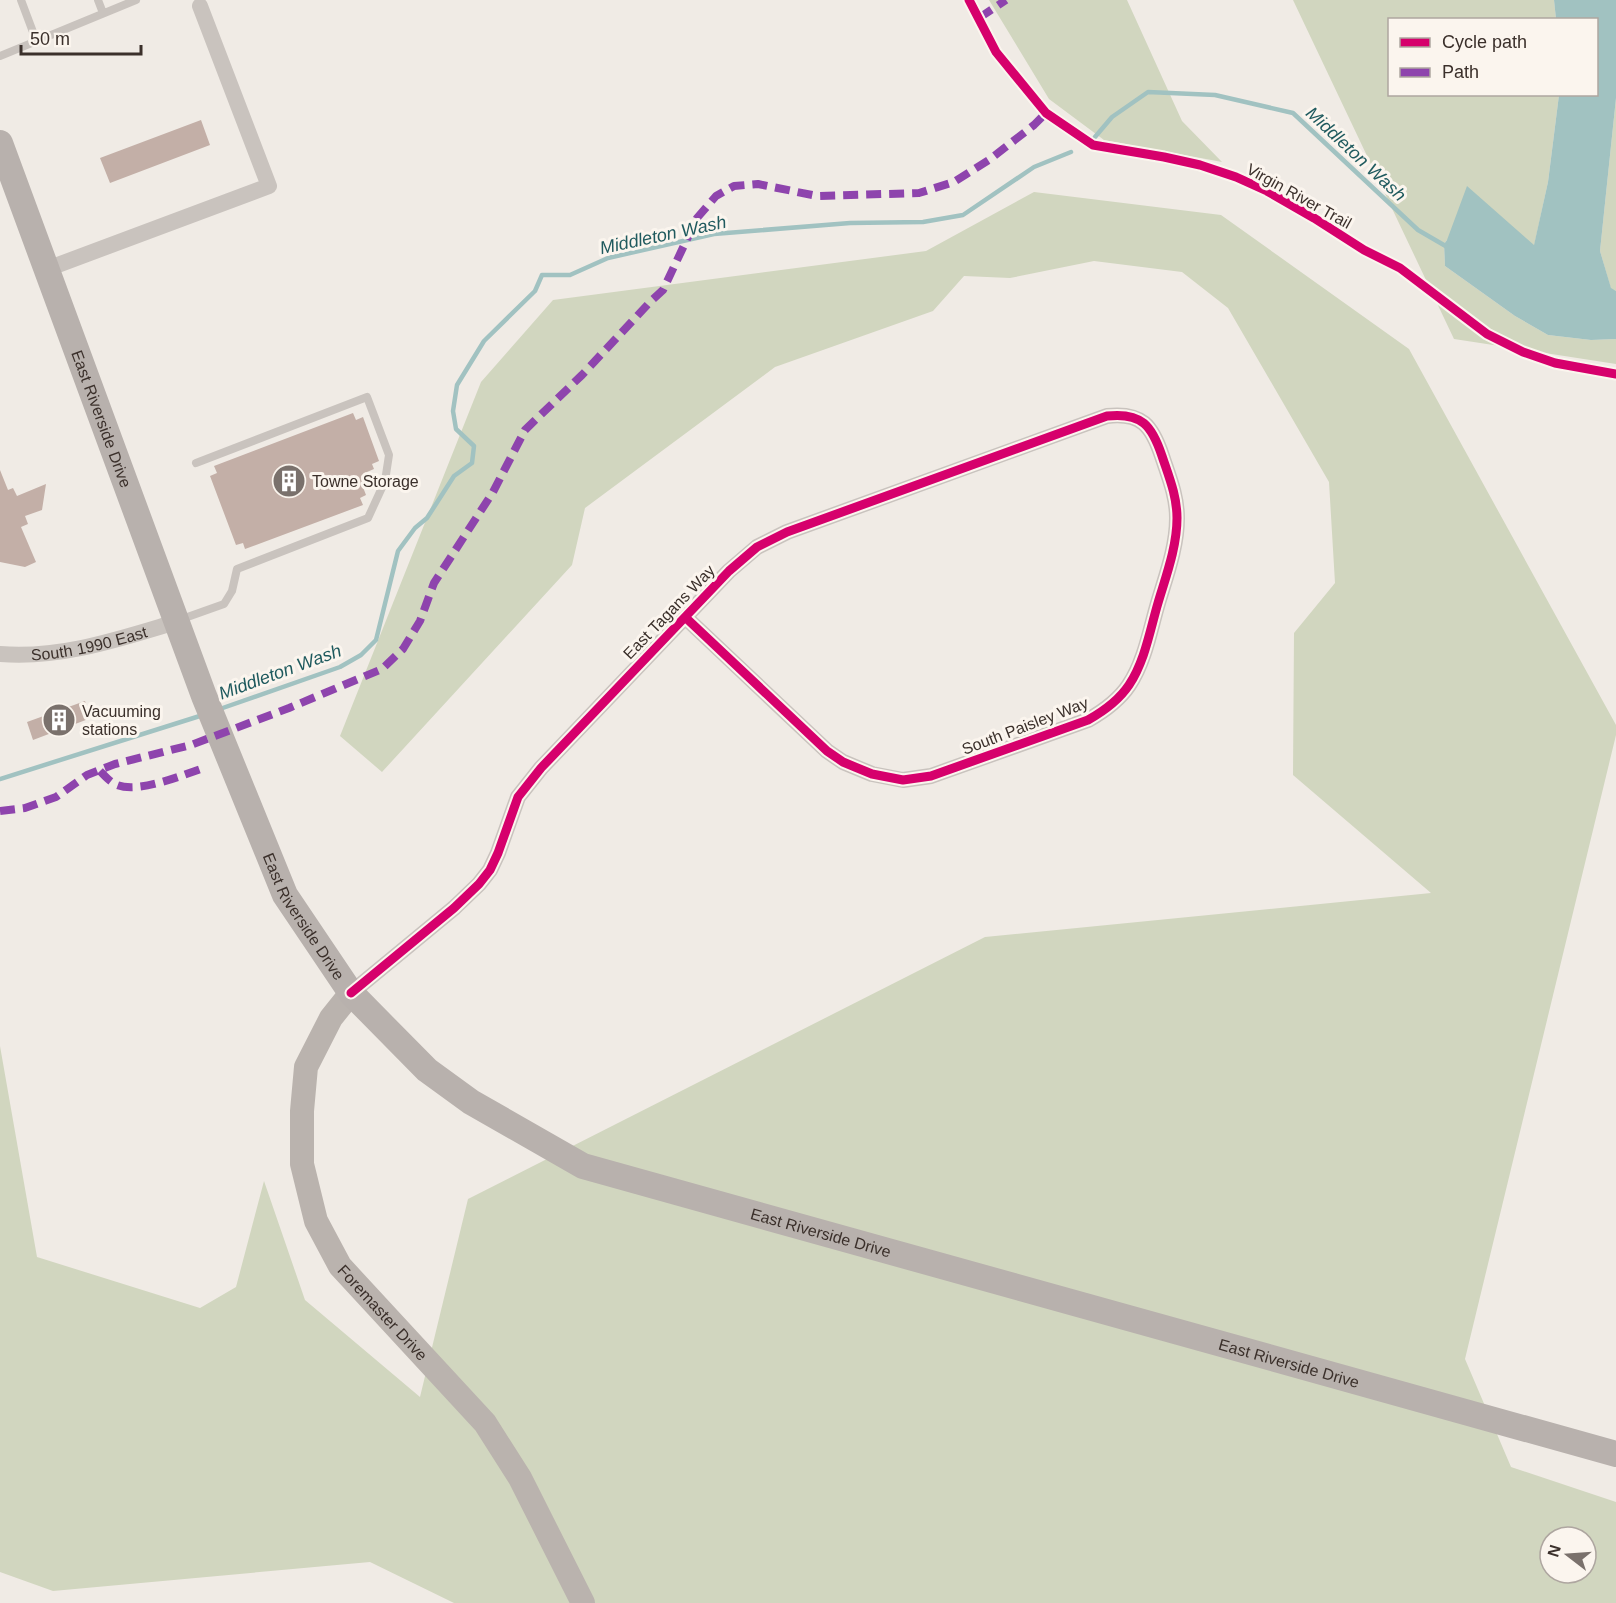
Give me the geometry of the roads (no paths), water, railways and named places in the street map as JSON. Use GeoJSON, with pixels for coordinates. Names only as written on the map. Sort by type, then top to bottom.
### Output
{"type":"FeatureCollection","features":[{"type":"Feature","properties":{"kind":"main road","name":"East Riverside Drive"},"geometry":{"type":"LineString","coordinates":[[0,143],[221,741],[285,895],[351,993],[427,1070],[471,1102],[584,1167],[1616,1454]]}},
{"type":"Feature","properties":{"kind":"main road","name":"Foremaster Drive"},"geometry":{"type":"LineString","coordinates":[[351,993],[331,1018],[306,1067],[302,1111],[302,1164],[316,1221],[340,1266],[485,1423],[520,1478],[583,1603]]}},
{"type":"Feature","properties":{"kind":"street"},"geometry":{"type":"LineString","coordinates":[[46,270],[269,186],[199,3]]}},
{"type":"Feature","properties":{"kind":"street","name":"East Tagans Way"},"geometry":{"type":"LineString","coordinates":[[351,993],[454,908],[479,884],[490,870],[518,797],[528,782],[737,564],[757,547],[771,539],[1107,416],[1127,416]]}},
{"type":"Feature","properties":{"kind":"street","name":"South Paisley Way"},"geometry":{"type":"LineString","coordinates":[[686,617],[827,751],[843,762],[872,774],[903,780],[932,776],[1088,720],[1117,700],[1129,686],[1137,670],[1144,653],[1176,534],[1176,505],[1173,489],[1154,433],[1148,425],[1127,416]]}},
{"type":"Feature","properties":{"kind":"street","name":"South 1990 East"},"geometry":{"type":"LineString","coordinates":[[0,654],[58,652],[91,647],[176,622]]}},
{"type":"Feature","properties":{"kind":"lane"},"geometry":{"type":"LineString","coordinates":[[21,0],[36,40]]}},
{"type":"Feature","properties":{"kind":"lane"},"geometry":{"type":"LineString","coordinates":[[98,0],[103,13]]}},
{"type":"Feature","properties":{"kind":"lane"},"geometry":{"type":"LineString","coordinates":[[0,56],[136,0]]}},
{"type":"Feature","properties":{"kind":"lane"},"geometry":{"type":"LineString","coordinates":[[176,622],[224,604],[232,591],[237,569],[368,518],[385,481],[389,455],[367,398],[196,463]]}},
{"type":"Feature","properties":{"kind":"water"},"geometry":{"type":"Polygon","coordinates":[[[1554,0],[1616,0],[1616,98],[1600,251],[1611,288],[1616,291],[1616,339],[1591,340],[1548,335],[1515,316],[1445,266],[1444,244],[1467,186],[1534,245],[1548,182],[1559,96],[1598,96],[1598,18],[1556,18],[1554,0]]]}},
{"type":"Feature","properties":{"kind":"waterway","name":"Middleton Wash"},"geometry":{"type":"LineString","coordinates":[[1095,137],[1112,117],[1148,92],[1215,95],[1293,113],[1418,230],[1449,248]]}},
{"type":"Feature","properties":{"kind":"waterway","name":"Middleton Wash"},"geometry":{"type":"LineString","coordinates":[[217,710],[340,667],[361,655],[376,640],[398,551],[415,528],[427,518],[454,476],[472,463],[474,446],[456,429],[453,411],[457,385],[484,341],[535,291],[542,275],[570,275],[608,258],[714,234],[850,223],[923,222],[963,215],[1034,167],[1071,152]]}},
{"type":"Feature","properties":{"kind":"waterway","name":"Middleton Wash"},"geometry":{"type":"LineString","coordinates":[[0,779],[203,715]]}},
{"type":"Feature","properties":{"kind":"place","name":"Towne Storage"},"geometry":{"type":"Point","coordinates":[289,481]}},
{"type":"Feature","properties":{"kind":"place","name":"Vacuuming stations"},"geometry":{"type":"Point","coordinates":[59,720]}}]}
